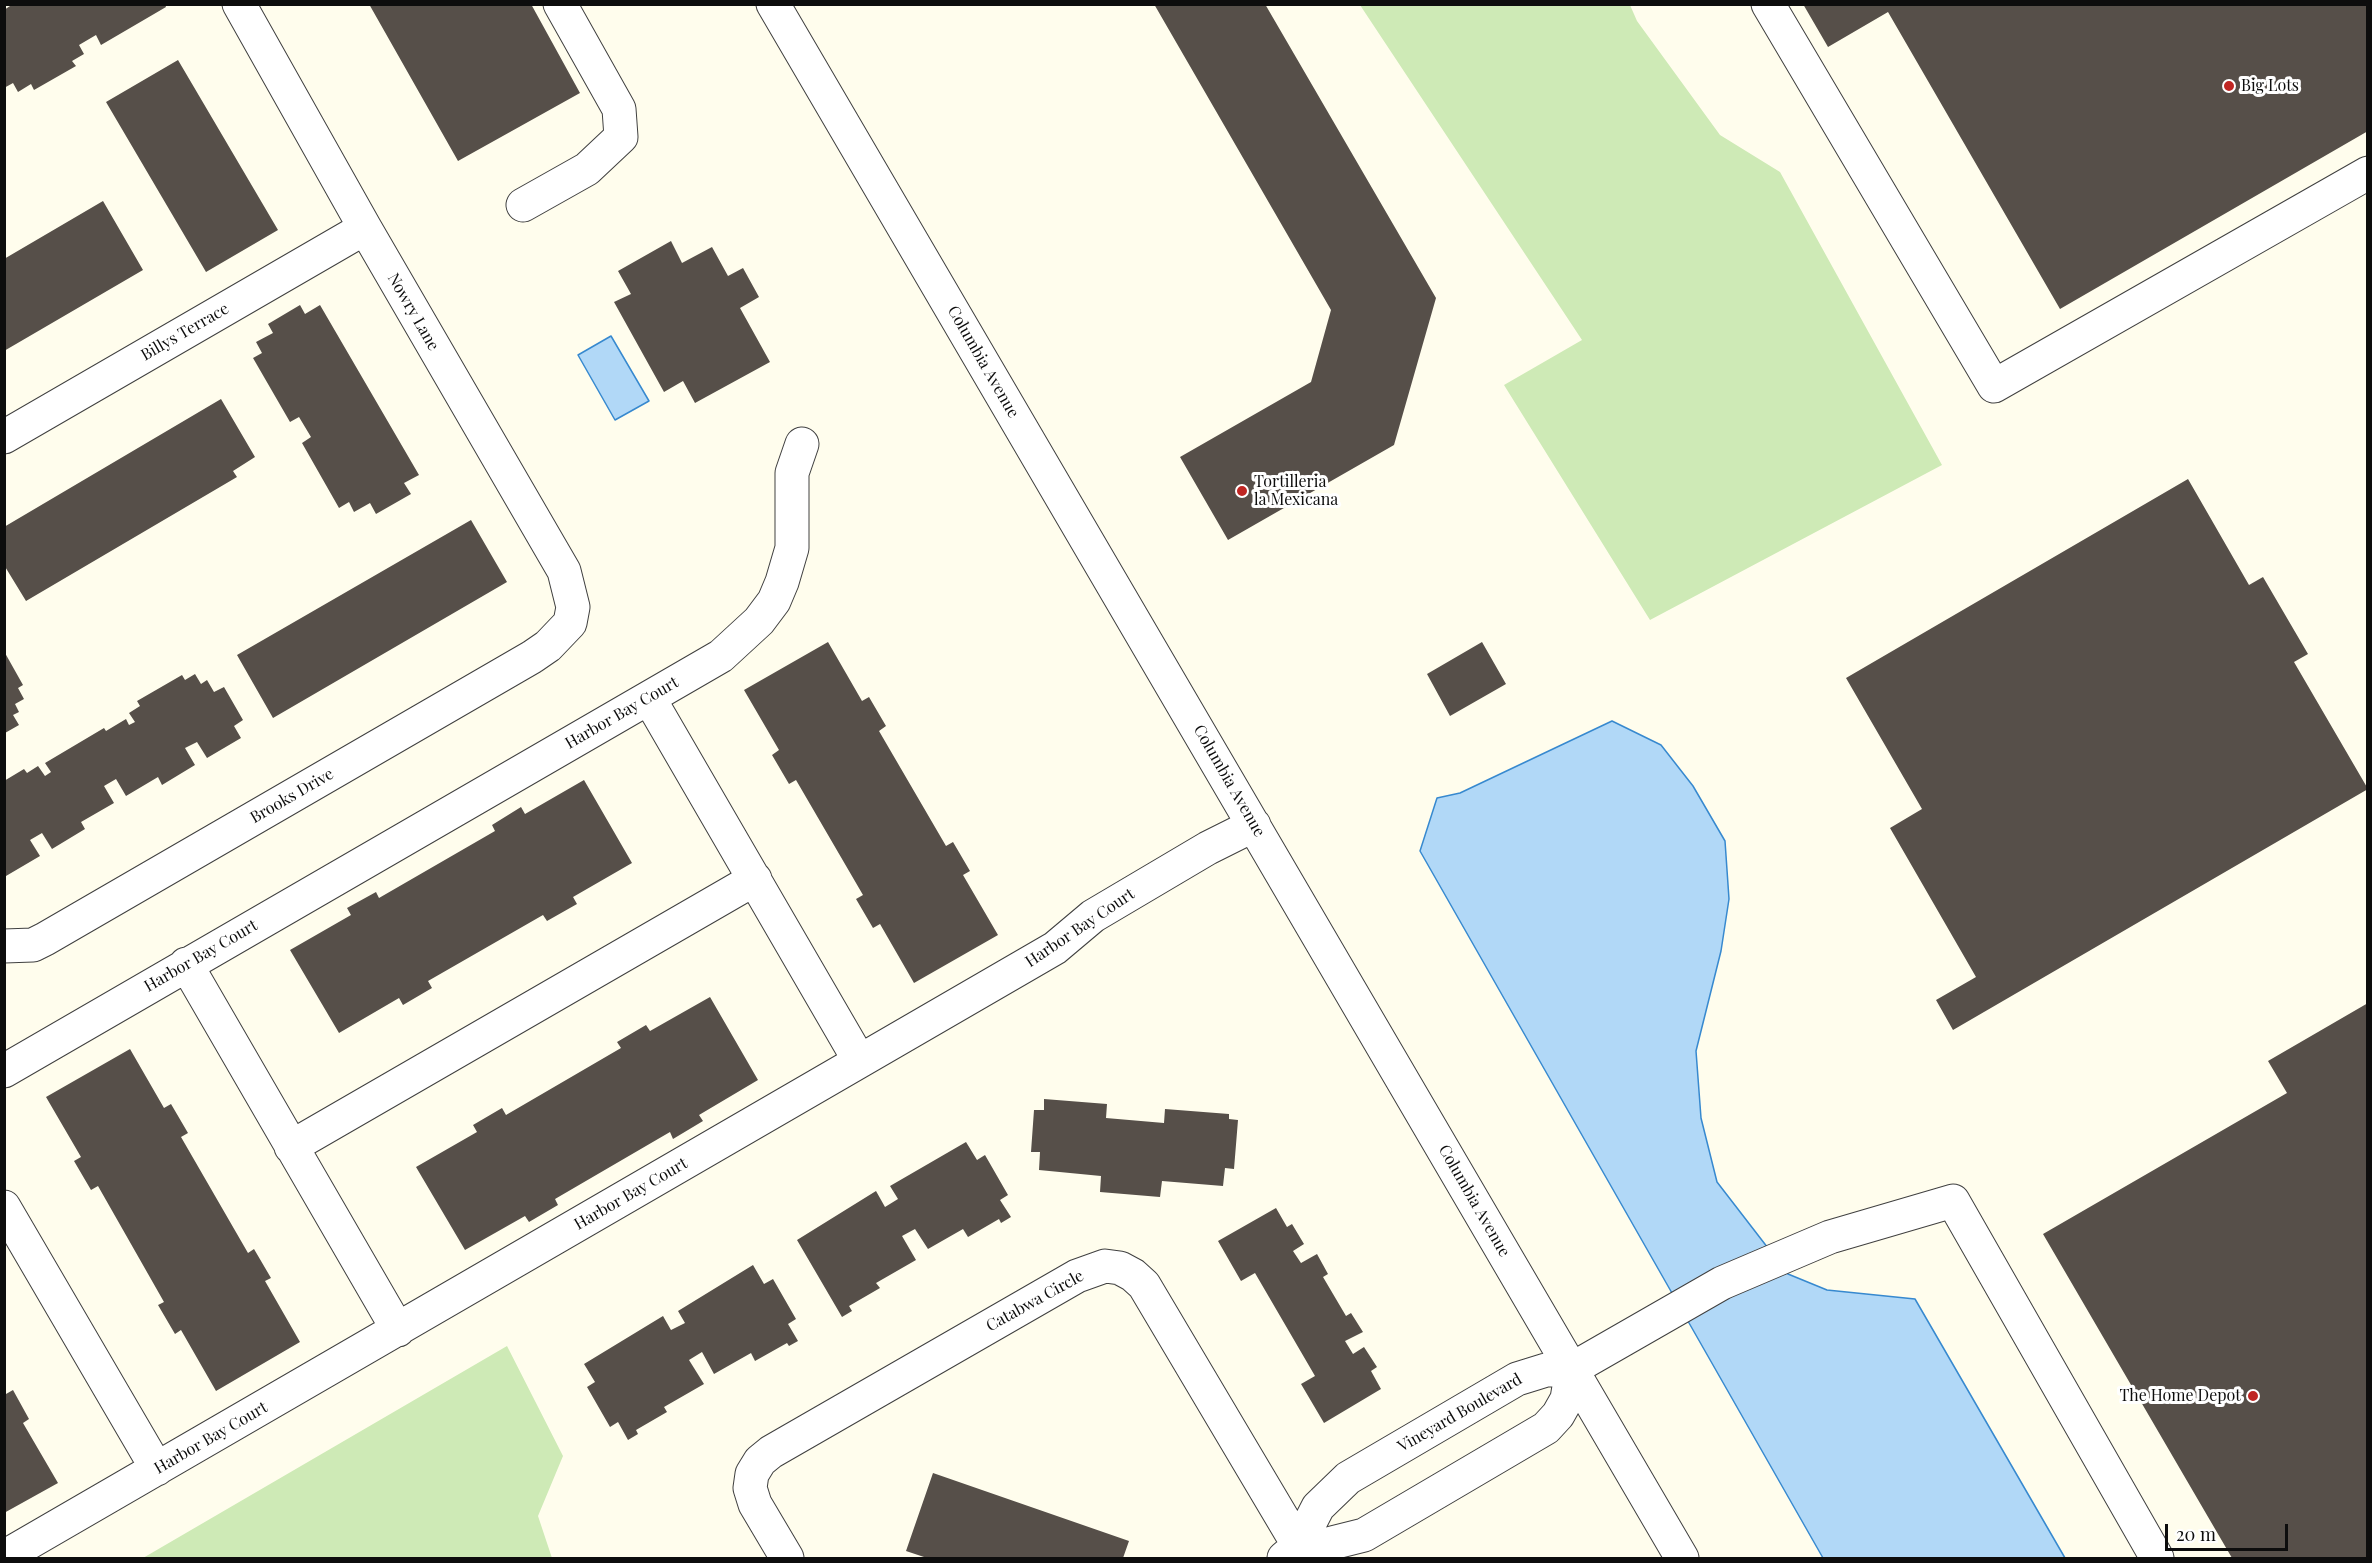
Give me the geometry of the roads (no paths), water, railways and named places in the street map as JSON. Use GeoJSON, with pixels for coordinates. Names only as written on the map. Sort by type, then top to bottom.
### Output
{"type":"FeatureCollection","features":[{"type":"Feature","properties":{"kind":"street","name":"Nowry Lane"},"geometry":{"type":"LineString","coordinates":[[239,4],[364,228],[564,571],[573,607],[570,623]]}},
{"type":"Feature","properties":{"kind":"street"},"geometry":{"type":"LineString","coordinates":[[523,205],[587,170],[621,137],[619,109],[560,4]]}},
{"type":"Feature","properties":{"kind":"street","name":"Columbia Avenue"},"geometry":{"type":"LineString","coordinates":[[773,4],[1682,1558]]}},
{"type":"Feature","properties":{"kind":"street"},"geometry":{"type":"LineString","coordinates":[[1768,4],[1994,386],[2367,173]]}},
{"type":"Feature","properties":{"kind":"street","name":"Billys Terrace"},"geometry":{"type":"LineString","coordinates":[[4,437],[364,228]]}},
{"type":"Feature","properties":{"kind":"street","name":"Harbor Bay Court"},"geometry":{"type":"LineString","coordinates":[[4,1071],[721,656],[759,621],[774,601],[790,557],[792,473],[802,444]]}},
{"type":"Feature","properties":{"kind":"street","name":"Brooks Drive"},"geometry":{"type":"LineString","coordinates":[[4,946],[33,945],[45,939],[532,657],[548,646],[570,623]]}},
{"type":"Feature","properties":{"kind":"street"},"geometry":{"type":"LineString","coordinates":[[649,698],[860,1060]]}},
{"type":"Feature","properties":{"kind":"street","name":"Harbor Bay Court"},"geometry":{"type":"LineString","coordinates":[[4,1557],[1055,948],[1093,916],[1208,848],[1254,825]]}},
{"type":"Feature","properties":{"kind":"street"},"geometry":{"type":"LineString","coordinates":[[291,1147],[755,879]]}},
{"type":"Feature","properties":{"kind":"street"},"geometry":{"type":"LineString","coordinates":[[186,964],[398,1330]]}},
{"type":"Feature","properties":{"kind":"street"},"geometry":{"type":"LineString","coordinates":[[1296,1554],[1364,1535],[1546,1428],[1558,1415],[1567,1400],[1572,1369],[1722,1283],[1830,1237],[1953,1201],[2157,1558]]}},
{"type":"Feature","properties":{"kind":"street"},"geometry":{"type":"LineString","coordinates":[[4,1207],[157,1469]]}},
{"type":"Feature","properties":{"kind":"street","name":"Catabwa Circle"},"geometry":{"type":"LineString","coordinates":[[787,1558],[755,1504],[750,1488],[752,1474],[760,1461],[771,1452],[1077,1276],[1105,1266],[1120,1268],[1133,1275],[1144,1285],[1296,1554]]}},
{"type":"Feature","properties":{"kind":"street","name":"Vineyard Boulevard"},"geometry":{"type":"LineString","coordinates":[[1296,1554],[1318,1508],[1348,1478],[1517,1379],[1546,1370],[1572,1369]]}},
{"type":"Feature","properties":{"kind":"water"},"geometry":{"type":"Polygon","coordinates":[[[611,336],[649,401],[615,420],[578,355],[611,336]]]}},
{"type":"Feature","properties":{"kind":"water"},"geometry":{"type":"Polygon","coordinates":[[[1612,721],[1661,745],[1693,786],[1725,841],[1729,899],[1721,951],[1696,1051],[1701,1118],[1717,1182],[1788,1274],[1827,1290],[1915,1299],[2065,1558],[1823,1558],[1420,851],[1437,798],[1460,793],[1612,721]]]}},
{"type":"Feature","properties":{"kind":"place","name":"Big Lots"},"geometry":{"type":"Point","coordinates":[2229,86]}},
{"type":"Feature","properties":{"kind":"place","name":"Tortilleria la Mexicana"},"geometry":{"type":"Point","coordinates":[1242,491]}},
{"type":"Feature","properties":{"kind":"place","name":"The Home Depot"},"geometry":{"type":"Point","coordinates":[2253,1396]}}]}
